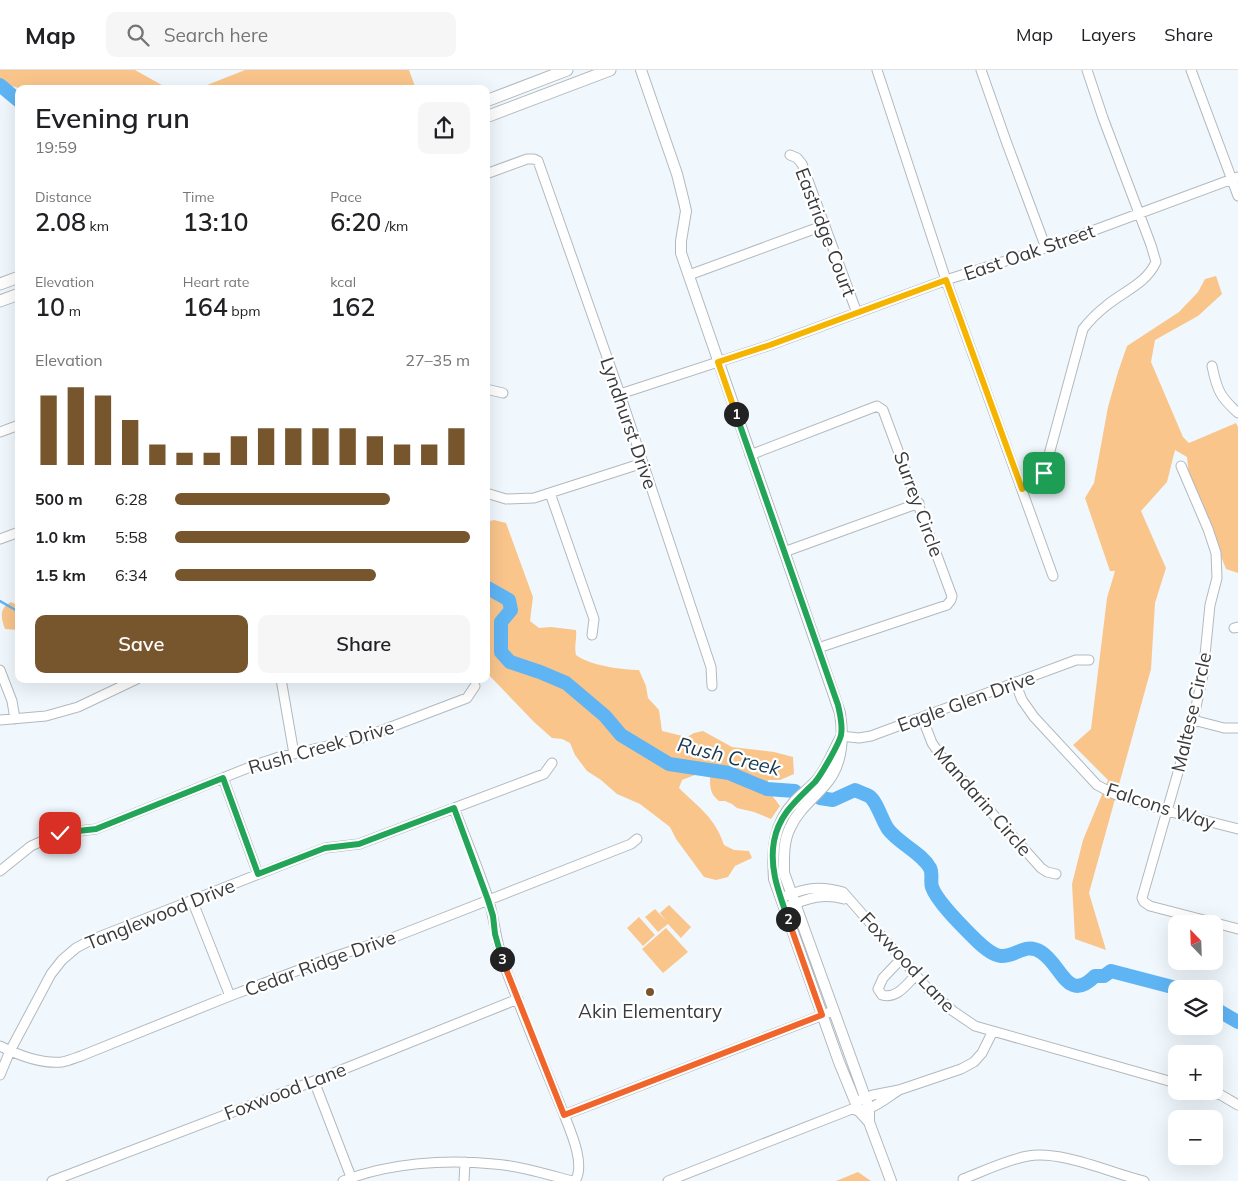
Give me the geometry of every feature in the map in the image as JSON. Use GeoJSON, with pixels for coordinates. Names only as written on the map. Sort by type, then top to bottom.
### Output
{"type":"FeatureCollection","features":[{"type":"Feature","properties":{"kind":"main road"},"geometry":{"type":"LineString","coordinates":[[490,99],[567,70]]}},
{"type":"Feature","properties":{"kind":"main road"},"geometry":{"type":"LineString","coordinates":[[490,115],[610,70]]}},
{"type":"Feature","properties":{"kind":"main road"},"geometry":{"type":"LineString","coordinates":[[0,284],[15,278]]}},
{"type":"Feature","properties":{"kind":"main road"},"geometry":{"type":"LineString","coordinates":[[0,301],[15,295]]}},
{"type":"Feature","properties":{"kind":"street"},"geometry":{"type":"LineString","coordinates":[[641,70],[683,195],[686,210],[681,253],[838,705],[841,736],[816,780],[793,803],[778,826],[772,858],[774,879],[787,901],[833,1011],[860,1106]]}},
{"type":"Feature","properties":{"kind":"street"},"geometry":{"type":"LineString","coordinates":[[877,70],[946,280],[1053,576]]}},
{"type":"Feature","properties":{"kind":"street"},"geometry":{"type":"LineString","coordinates":[[981,70],[1046,248]]}},
{"type":"Feature","properties":{"kind":"street"},"geometry":{"type":"LineString","coordinates":[[1022,489],[1044,473],[1083,329],[1106,305],[1151,272],[1156,262],[1087,70]]}},
{"type":"Feature","properties":{"kind":"street"},"geometry":{"type":"LineString","coordinates":[[1191,70],[1235,178],[1238,196]]}},
{"type":"Feature","properties":{"kind":"street","name":"Eastridge Court"},"geometry":{"type":"LineString","coordinates":[[790,155],[797,158],[802,164],[857,313]]}},
{"type":"Feature","properties":{"kind":"street","name":"Lyndhurst Drive"},"geometry":{"type":"LineString","coordinates":[[490,173],[527,159],[538,161],[620,394],[711,667],[712,686]]}},
{"type":"Feature","properties":{"kind":"street","name":"East Oak Street"},"geometry":{"type":"LineString","coordinates":[[620,394],[770,345],[946,280],[1046,248],[1235,178]]}},
{"type":"Feature","properties":{"kind":"street"},"geometry":{"type":"LineString","coordinates":[[689,275],[825,225]]}},
{"type":"Feature","properties":{"kind":"street"},"geometry":{"type":"LineString","coordinates":[[1212,366],[1216,384],[1223,400],[1238,413]]}},
{"type":"Feature","properties":{"kind":"street"},"geometry":{"type":"LineString","coordinates":[[490,389],[503,393]]}},
{"type":"Feature","properties":{"kind":"street","name":"Surrey Circle"},"geometry":{"type":"LineString","coordinates":[[750,454],[877,406],[883,410],[952,596],[952,600],[947,604],[818,648]]}},
{"type":"Feature","properties":{"kind":"street"},"geometry":{"type":"LineString","coordinates":[[0,432],[15,426]]}},
{"type":"Feature","properties":{"kind":"street"},"geometry":{"type":"LineString","coordinates":[[490,494],[506,499],[534,498],[643,463]]}},
{"type":"Feature","properties":{"kind":"street","name":"Maltese Circle"},"geometry":{"type":"LineString","coordinates":[[1181,466],[1208,529],[1216,554],[1217,578],[1210,605],[1203,675],[1193,720],[1142,895],[1144,902],[1150,906],[1238,929]]}},
{"type":"Feature","properties":{"kind":"street"},"geometry":{"type":"LineString","coordinates":[[550,493],[594,619],[592,635]]}},
{"type":"Feature","properties":{"kind":"street"},"geometry":{"type":"LineString","coordinates":[[784,552],[918,503]]}},
{"type":"Feature","properties":{"kind":"street"},"geometry":{"type":"LineString","coordinates":[[0,539],[15,533]]}},
{"type":"Feature","properties":{"kind":"street","name":"Eagle Glen Drive"},"geometry":{"type":"LineString","coordinates":[[841,736],[859,738],[871,736],[1076,660],[1089,660]]}},
{"type":"Feature","properties":{"kind":"street"},"geometry":{"type":"LineString","coordinates":[[0,670],[12,701],[15,719]]}},
{"type":"Feature","properties":{"kind":"street","name":"Falcons Way"},"geometry":{"type":"LineString","coordinates":[[1015,682],[1022,700],[1034,717],[1097,785],[1114,794],[1166,811],[1238,829]]}},
{"type":"Feature","properties":{"kind":"street"},"geometry":{"type":"LineString","coordinates":[[0,720],[46,716],[78,707],[129,683]]}},
{"type":"Feature","properties":{"kind":"street"},"geometry":{"type":"LineString","coordinates":[[282,683],[294,754]]}},
{"type":"Feature","properties":{"kind":"street","name":"Rush Creek Drive"},"geometry":{"type":"LineString","coordinates":[[0,871],[31,846],[60,833],[96,829],[255,765],[370,735],[466,698],[475,686]]}},
{"type":"Feature","properties":{"kind":"street","name":"Mandarin Circle"},"geometry":{"type":"LineString","coordinates":[[922,717],[932,743],[941,756],[1041,868],[1056,874]]}},
{"type":"Feature","properties":{"kind":"street"},"geometry":{"type":"LineString","coordinates":[[1193,720],[1224,728],[1238,728]]}},
{"type":"Feature","properties":{"kind":"street","name":"Tanglewood Drive"},"geometry":{"type":"LineString","coordinates":[[0,1075],[51,974],[62,960],[76,948],[325,848],[359,844],[544,774],[552,763]]}},
{"type":"Feature","properties":{"kind":"street"},"geometry":{"type":"LineString","coordinates":[[223,778],[258,874]]}},
{"type":"Feature","properties":{"kind":"street"},"geometry":{"type":"LineString","coordinates":[[314,1081],[347,1179],[385,1169],[416,1164],[465,1162],[522,1168],[574,1181],[578,1176],[580,1168],[579,1159],[564,1115],[503,962],[488,900],[454,808]]}},
{"type":"Feature","properties":{"kind":"street","name":"Cedar Ridge Drive"},"geometry":{"type":"LineString","coordinates":[[0,1046],[10,1052],[33,1059],[62,1062],[336,956],[392,938],[632,844],[637,839]]}},
{"type":"Feature","properties":{"kind":"street","name":"Foxwood Lane"},"geometry":{"type":"LineString","coordinates":[[787,901],[819,896],[832,896],[849,900],[939,999],[968,1023],[983,1030],[993,1030],[1168,1080]]}},
{"type":"Feature","properties":{"kind":"street"},"geometry":{"type":"LineString","coordinates":[[192,900],[230,996]]}},
{"type":"Feature","properties":{"kind":"street"},"geometry":{"type":"LineString","coordinates":[[787,901],[822,1015],[860,1106],[869,1122],[891,1181]]}},
{"type":"Feature","properties":{"kind":"street"},"geometry":{"type":"LineString","coordinates":[[901,959],[883,978],[878,989],[882,995],[888,997],[894,995],[902,990],[916,975]]}},
{"type":"Feature","properties":{"kind":"street","name":"Foxwood Lane"},"geometry":{"type":"LineString","coordinates":[[52,1181],[314,1081],[518,999]]}},
{"type":"Feature","properties":{"kind":"street"},"geometry":{"type":"LineString","coordinates":[[564,1115],[833,1011]]}},
{"type":"Feature","properties":{"kind":"street"},"geometry":{"type":"LineString","coordinates":[[668,1181],[899,1090],[961,1069],[974,1062],[982,1052],[993,1030]]}},
{"type":"Feature","properties":{"kind":"street"},"geometry":{"type":"LineString","coordinates":[[1223,1096],[1238,1105]]}},
{"type":"Feature","properties":{"kind":"street"},"geometry":{"type":"LineString","coordinates":[[963,1179],[1016,1159],[1045,1155],[1076,1161],[1126,1179],[1144,1181]]}},
{"type":"Feature","properties":{"kind":"street"},"geometry":{"type":"LineString","coordinates":[[464,1181],[465,1162]]}},
{"type":"Feature","properties":{"kind":"shaded area"},"geometry":{"type":"Polygon","coordinates":[[[0,70],[135,70],[162,85],[15,85],[15,87],[0,82],[0,70]]]}},
{"type":"Feature","properties":{"kind":"shaded area"},"geometry":{"type":"Polygon","coordinates":[[[245,70],[409,70],[415,85],[207,85],[245,70]]]}},
{"type":"Feature","properties":{"kind":"shaded area"},"geometry":{"type":"Polygon","coordinates":[[[1216,276],[1222,294],[1198,316],[1155,340],[1151,362],[1183,437],[1189,443],[1236,423],[1238,427],[1238,573],[1226,569],[1189,476],[1187,457],[1175,450],[1167,482],[1141,511],[1166,568],[1155,603],[1151,669],[1089,893],[1106,950],[1075,939],[1072,884],[1083,840],[1108,780],[1073,745],[1091,729],[1107,598],[1115,571],[1110,571],[1085,498],[1094,483],[1108,407],[1127,346],[1179,312],[1198,292],[1205,279],[1216,276]]]}},
{"type":"Feature","properties":{"kind":"shaded area"},"geometry":{"type":"Polygon","coordinates":[[[490,521],[506,523],[533,597],[530,621],[539,628],[551,627],[576,630],[576,655],[581,659],[606,666],[639,670],[646,686],[648,698],[659,710],[662,731],[687,737],[703,731],[732,747],[774,752],[793,757],[794,774],[780,780],[768,780],[767,789],[780,806],[771,819],[737,808],[725,801],[719,801],[711,790],[710,777],[700,773],[682,780],[679,788],[711,820],[724,845],[734,850],[749,851],[752,858],[735,866],[728,877],[716,880],[704,877],[676,839],[670,827],[640,804],[617,794],[587,771],[575,755],[570,743],[562,739],[552,738],[490,676],[490,521]]]}},
{"type":"Feature","properties":{"kind":"shaded area"},"geometry":{"type":"Polygon","coordinates":[[[11,602],[15,604],[15,630],[5,629],[2,620],[2,613],[7,604],[11,602]]]}},
{"type":"Feature","properties":{"kind":"shaded area"},"geometry":{"type":"Polygon","coordinates":[[[669,905],[691,927],[681,938],[668,924],[658,932],[645,917],[655,909],[666,921],[660,913],[669,905]]]}},
{"type":"Feature","properties":{"kind":"shaded area"},"geometry":{"type":"Polygon","coordinates":[[[639,917],[655,935],[643,946],[627,928],[639,917]]]}},
{"type":"Feature","properties":{"kind":"shaded area"},"geometry":{"type":"Polygon","coordinates":[[[666,928],[688,952],[663,973],[642,949],[666,928]]]}},
{"type":"Feature","properties":{"kind":"shaded area"},"geometry":{"type":"Polygon","coordinates":[[[858,1172],[871,1181],[836,1181],[858,1172]]]}},
{"type":"Feature","properties":{"kind":"waterway","name":"Rush Creek"},"geometry":{"type":"LineString","coordinates":[[0,85],[15,98]]}},
{"type":"Feature","properties":{"kind":"waterway","name":"Rush Creek"},"geometry":{"type":"LineString","coordinates":[[490,589],[509,600],[511,610],[501,622],[501,652],[510,662],[566,683],[605,716],[621,735],[669,764],[729,773],[767,789],[795,791]]}},
{"type":"Feature","properties":{"kind":"waterway"},"geometry":{"type":"LineString","coordinates":[[0,601],[15,610]]}},
{"type":"Feature","properties":{"kind":"waterway","name":"Rush Creek"},"geometry":{"type":"LineString","coordinates":[[820,798],[833,800],[855,790],[869,796],[888,829],[926,862],[930,868],[932,887],[945,907],[978,942],[995,954],[1006,956],[1025,949],[1035,949],[1048,958],[1065,979],[1071,984],[1078,986],[1086,984],[1095,976],[1104,976],[1111,971],[1168,986]]}},
{"type":"Feature","properties":{"kind":"waterway","name":"Rush Creek"},"geometry":{"type":"LineString","coordinates":[[1223,1013],[1238,1022]]}},
{"type":"Feature","properties":{"kind":"place","name":"Akin Elementary"},"geometry":{"type":"Point","coordinates":[650,992]}},
{"type":"Feature","properties":{"kind":"route"},"geometry":{"type":"LineString","coordinates":[[60,833],[96,829],[223,778],[258,874],[325,848],[359,844],[454,808],[488,900],[503,962],[564,1115],[822,1015],[774,879],[772,858],[778,826],[784,814],[816,780],[841,736],[840,713],[718,362],[770,345],[946,280],[1022,489],[1044,473]]}}]}
